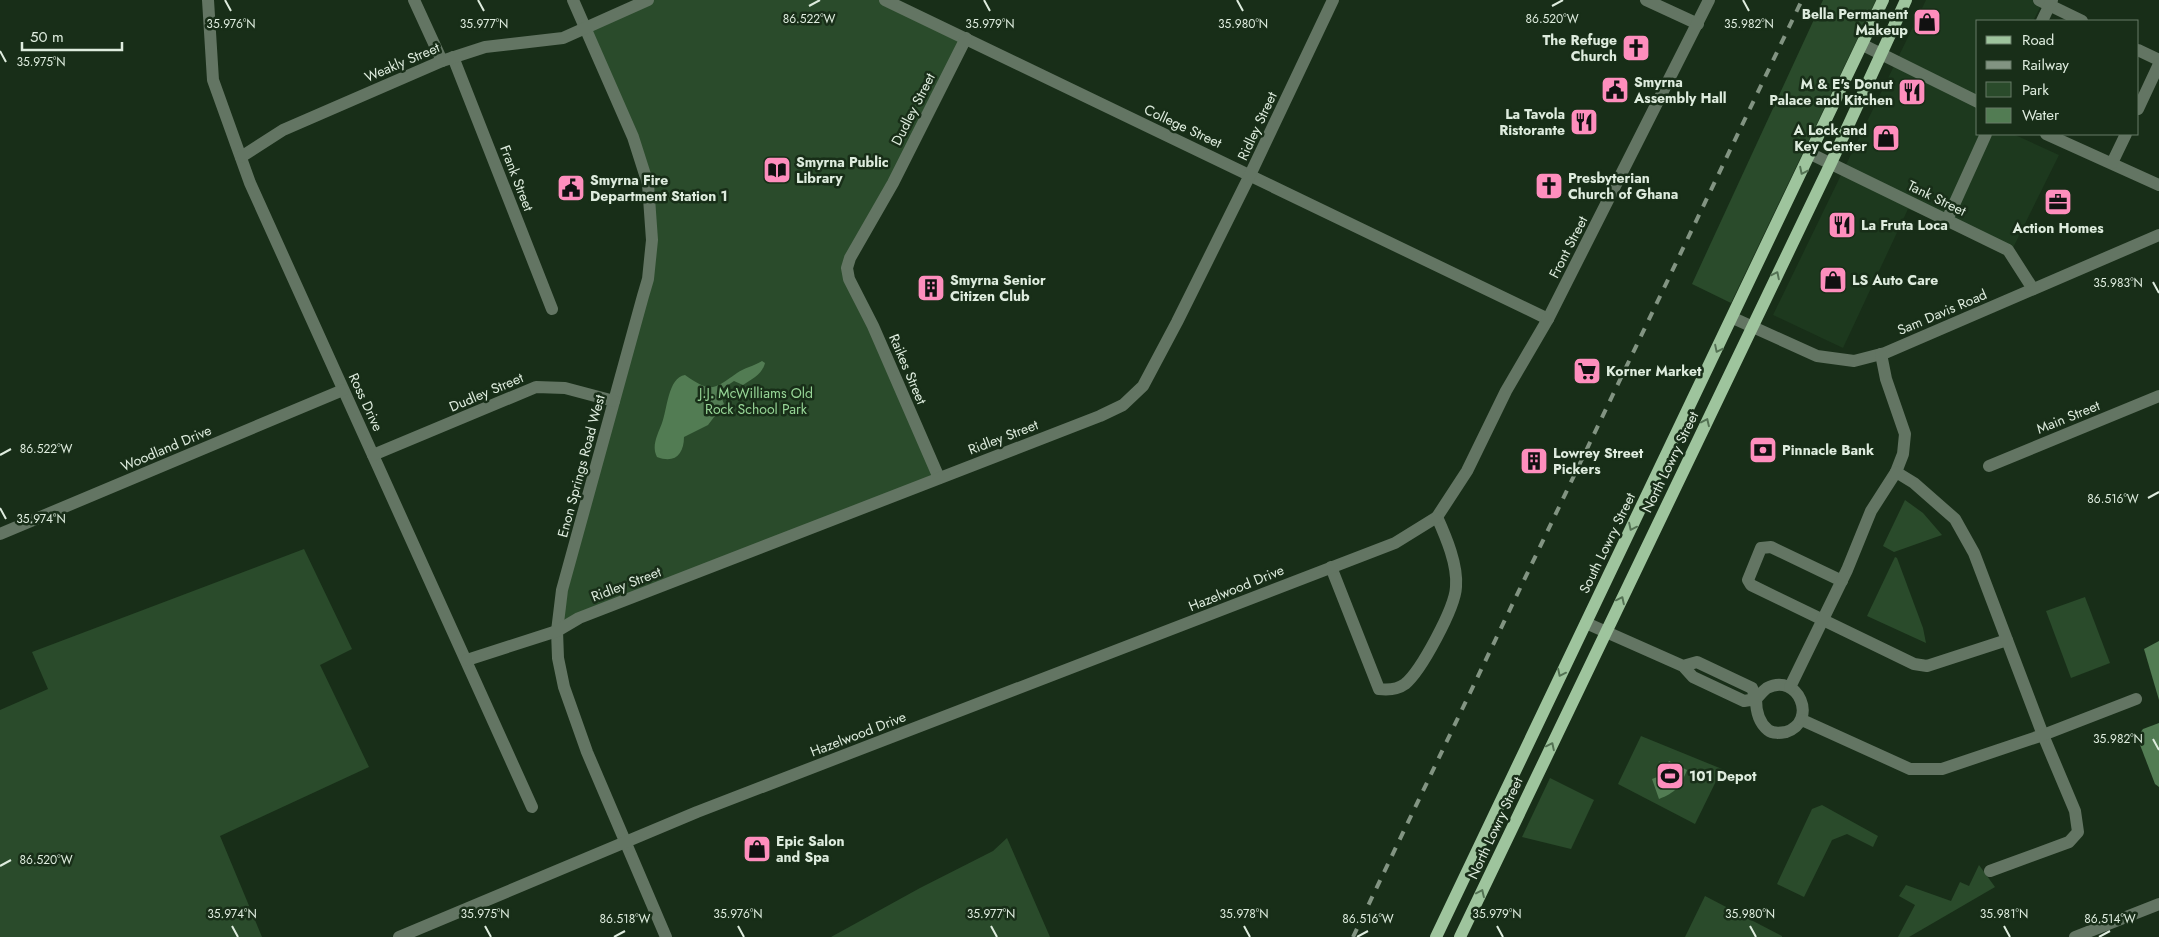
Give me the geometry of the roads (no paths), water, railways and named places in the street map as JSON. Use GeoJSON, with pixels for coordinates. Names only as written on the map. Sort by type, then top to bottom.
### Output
{"type":"FeatureCollection","features":[{"type":"Feature","properties":{"kind":"main road","name":"South Lowry Street"},"geometry":{"type":"LineString","coordinates":[[1436,937],[1733,318],[1883,0]]}},
{"type":"Feature","properties":{"kind":"main road","name":"North Lowry Street"},"geometry":{"type":"LineString","coordinates":[[1460,937],[1882,55],[1906,0]]}},
{"type":"Feature","properties":{"kind":"street","name":"Ross Drive"},"geometry":{"type":"LineString","coordinates":[[208,0],[213,80],[250,183],[532,807]]}},
{"type":"Feature","properties":{"kind":"street","name":"Frank Street"},"geometry":{"type":"LineString","coordinates":[[414,0],[447,59],[552,309]]}},
{"type":"Feature","properties":{"kind":"street","name":"Enon Springs Road West"},"geometry":{"type":"LineString","coordinates":[[573,0],[640,157],[648,184],[652,240],[648,279],[562,590],[558,631],[558,658],[564,687],[587,752],[666,937]]}},
{"type":"Feature","properties":{"kind":"street"},"geometry":{"type":"LineString","coordinates":[[586,29],[648,0]]}},
{"type":"Feature","properties":{"kind":"street","name":"College Street"},"geometry":{"type":"LineString","coordinates":[[885,0],[1548,319]]}},
{"type":"Feature","properties":{"kind":"street","name":"Ridley Street"},"geometry":{"type":"LineString","coordinates":[[467,660],[558,631],[579,618],[1100,416],[1123,405],[1142,386],[1177,322],[1250,175],[1333,0]]}},
{"type":"Feature","properties":{"kind":"street"},"geometry":{"type":"LineString","coordinates":[[1646,0],[1698,24]]}},
{"type":"Feature","properties":{"kind":"street","name":"Front Street"},"geometry":{"type":"LineString","coordinates":[[1548,319],[1709,0]]}},
{"type":"Feature","properties":{"kind":"street"},"geometry":{"type":"LineString","coordinates":[[2042,20],[2047,2],[2080,20]]}},
{"type":"Feature","properties":{"kind":"street","name":"Weakly Street"},"geometry":{"type":"LineString","coordinates":[[241,157],[283,130],[447,59],[485,47],[552,40],[586,29]]}},
{"type":"Feature","properties":{"kind":"street","name":"Dudley Street"},"geometry":{"type":"LineString","coordinates":[[847,273],[846,268],[850,258],[893,182],[966,38]]}},
{"type":"Feature","properties":{"kind":"street"},"geometry":{"type":"LineString","coordinates":[[1863,45],[1976,101]]}},
{"type":"Feature","properties":{"kind":"street"},"geometry":{"type":"LineString","coordinates":[[2139,50],[2159,60]]}},
{"type":"Feature","properties":{"kind":"street"},"geometry":{"type":"LineString","coordinates":[[2139,107],[2159,64]]}},
{"type":"Feature","properties":{"kind":"street"},"geometry":{"type":"LineString","coordinates":[[1947,220],[1986,135]]}},
{"type":"Feature","properties":{"kind":"street"},"geometry":{"type":"LineString","coordinates":[[2048,135],[2159,185]]}},
{"type":"Feature","properties":{"kind":"street"},"geometry":{"type":"LineString","coordinates":[[2112,163],[2126,135]]}},
{"type":"Feature","properties":{"kind":"street","name":"Tank Street"},"geometry":{"type":"LineString","coordinates":[[1811,154],[2008,250],[2032,289]]}},
{"type":"Feature","properties":{"kind":"street","name":"Sam Davis Road"},"geometry":{"type":"LineString","coordinates":[[1733,318],[1817,356],[1854,361],[1881,354],[2159,235]]}},
{"type":"Feature","properties":{"kind":"street","name":"Raikes Street"},"geometry":{"type":"LineString","coordinates":[[847,273],[873,326],[939,478]]}},
{"type":"Feature","properties":{"kind":"street","name":"Hazelwood Drive"},"geometry":{"type":"LineString","coordinates":[[399,937],[624,841],[1395,543],[1437,517],[1467,471],[1506,391],[1548,319]]}},
{"type":"Feature","properties":{"kind":"street"},"geometry":{"type":"LineString","coordinates":[[1790,687],[1842,581],[1871,511],[1896,472],[1903,454],[1905,434],[1886,379],[1881,354]]}},
{"type":"Feature","properties":{"kind":"street","name":"Dudley Street"},"geometry":{"type":"LineString","coordinates":[[374,455],[536,387],[560,387],[614,401]]}},
{"type":"Feature","properties":{"kind":"street","name":"Woodland Drive"},"geometry":{"type":"LineString","coordinates":[[0,534],[343,390]]}},
{"type":"Feature","properties":{"kind":"street","name":"Main Street"},"geometry":{"type":"LineString","coordinates":[[1989,466],[2159,396]]}},
{"type":"Feature","properties":{"kind":"street"},"geometry":{"type":"LineString","coordinates":[[1896,472],[1914,483],[1955,519],[1974,553],[2043,735],[2075,810],[2078,832],[2069,842],[1990,872]]}},
{"type":"Feature","properties":{"kind":"street"},"geometry":{"type":"LineString","coordinates":[[1331,567],[1379,689],[1391,690],[1404,684],[1428,651],[1448,614],[1456,587],[1451,549],[1437,517]]}},
{"type":"Feature","properties":{"kind":"street"},"geometry":{"type":"LineString","coordinates":[[1842,581],[1770,547],[1761,548],[1748,580],[1752,585],[1914,664],[1927,666],[2007,640]]}},
{"type":"Feature","properties":{"kind":"street"},"geometry":{"type":"LineString","coordinates":[[1586,623],[1683,666],[1693,677],[1744,700],[1755,698],[1767,688],[1790,687],[1798,695],[1802,706],[1802,720],[1793,729],[1781,733],[1770,732],[1763,725],[1756,711],[1755,698]]}},
{"type":"Feature","properties":{"kind":"street"},"geometry":{"type":"LineString","coordinates":[[1802,720],[1910,769],[1942,769],[2043,735],[2136,699]]}},
{"type":"Feature","properties":{"kind":"street"},"geometry":{"type":"LineString","coordinates":[[2076,937],[2159,904]]}},
{"type":"Feature","properties":{"kind":"water"},"geometry":{"type":"Polygon","coordinates":[[[762,361],[765,363],[764,367],[753,379],[743,385],[734,381],[719,391],[724,404],[708,425],[684,437],[684,443],[677,456],[669,459],[657,457],[655,453],[656,440],[664,418],[669,395],[679,377],[685,375],[701,385],[712,387],[762,361]]]}},
{"type":"Feature","properties":{"kind":"water"},"geometry":{"type":"Polygon","coordinates":[[[2159,641],[2159,700],[2144,649],[2159,641]]]}},
{"type":"Feature","properties":{"kind":"water"},"geometry":{"type":"Polygon","coordinates":[[[2159,723],[2159,787],[2155,784],[2137,737],[2143,729],[2159,723]]]}},
{"type":"Feature","properties":{"kind":"water"},"geometry":{"type":"Polygon","coordinates":[[[1669,761],[1687,770],[1677,788],[1659,799],[1652,779],[1660,776],[1669,761]]]}},
{"type":"Feature","properties":{"kind":"railway"},"geometry":{"type":"LineString","coordinates":[[1353,937],[1802,0]]}},
{"type":"Feature","properties":{"kind":"place","name":"Bella Permanent Makeup"},"geometry":{"type":"Point","coordinates":[1927,22]}},
{"type":"Feature","properties":{"kind":"place","name":"The Refuge Church"},"geometry":{"type":"Point","coordinates":[1636,48]}},
{"type":"Feature","properties":{"kind":"place","name":"Smyrna Assembly Hall"},"geometry":{"type":"Point","coordinates":[1615,90]}},
{"type":"Feature","properties":{"kind":"place","name":"M & E's Donut Palace and Kitchen"},"geometry":{"type":"Point","coordinates":[1912,92]}},
{"type":"Feature","properties":{"kind":"place","name":"La Tavola Ristorante"},"geometry":{"type":"Point","coordinates":[1584,122]}},
{"type":"Feature","properties":{"kind":"place","name":"A Lock and Key Center"},"geometry":{"type":"Point","coordinates":[1886,138]}},
{"type":"Feature","properties":{"kind":"place","name":"Smyrna Public Library"},"geometry":{"type":"Point","coordinates":[777,170]}},
{"type":"Feature","properties":{"kind":"place","name":"Presbyterian Church of Ghana"},"geometry":{"type":"Point","coordinates":[1549,186]}},
{"type":"Feature","properties":{"kind":"place","name":"Smyrna Fire Department Station 1"},"geometry":{"type":"Point","coordinates":[571,188]}},
{"type":"Feature","properties":{"kind":"place","name":"Action Homes"},"geometry":{"type":"Point","coordinates":[2058,202]}},
{"type":"Feature","properties":{"kind":"place","name":"La Fruta Loca"},"geometry":{"type":"Point","coordinates":[1842,225]}},
{"type":"Feature","properties":{"kind":"place","name":"LS Auto Care"},"geometry":{"type":"Point","coordinates":[1833,280]}},
{"type":"Feature","properties":{"kind":"place","name":"Smyrna Senior Citizen Club"},"geometry":{"type":"Point","coordinates":[931,288]}},
{"type":"Feature","properties":{"kind":"place","name":"Korner Market"},"geometry":{"type":"Point","coordinates":[1587,371]}},
{"type":"Feature","properties":{"kind":"place","name":"Pinnacle Bank"},"geometry":{"type":"Point","coordinates":[1763,450]}},
{"type":"Feature","properties":{"kind":"place","name":"Lowrey Street Pickers"},"geometry":{"type":"Point","coordinates":[1534,461]}},
{"type":"Feature","properties":{"kind":"place","name":"101 Depot"},"geometry":{"type":"Point","coordinates":[1670,776]}},
{"type":"Feature","properties":{"kind":"place","name":"Epic Salon and Spa"},"geometry":{"type":"Point","coordinates":[757,849]}},
{"type":"Feature","properties":{"kind":"park label","name":"J.J. McWilliams Old Rock School Park"},"geometry":{"type":"Point","coordinates":[756,402]}}]}
